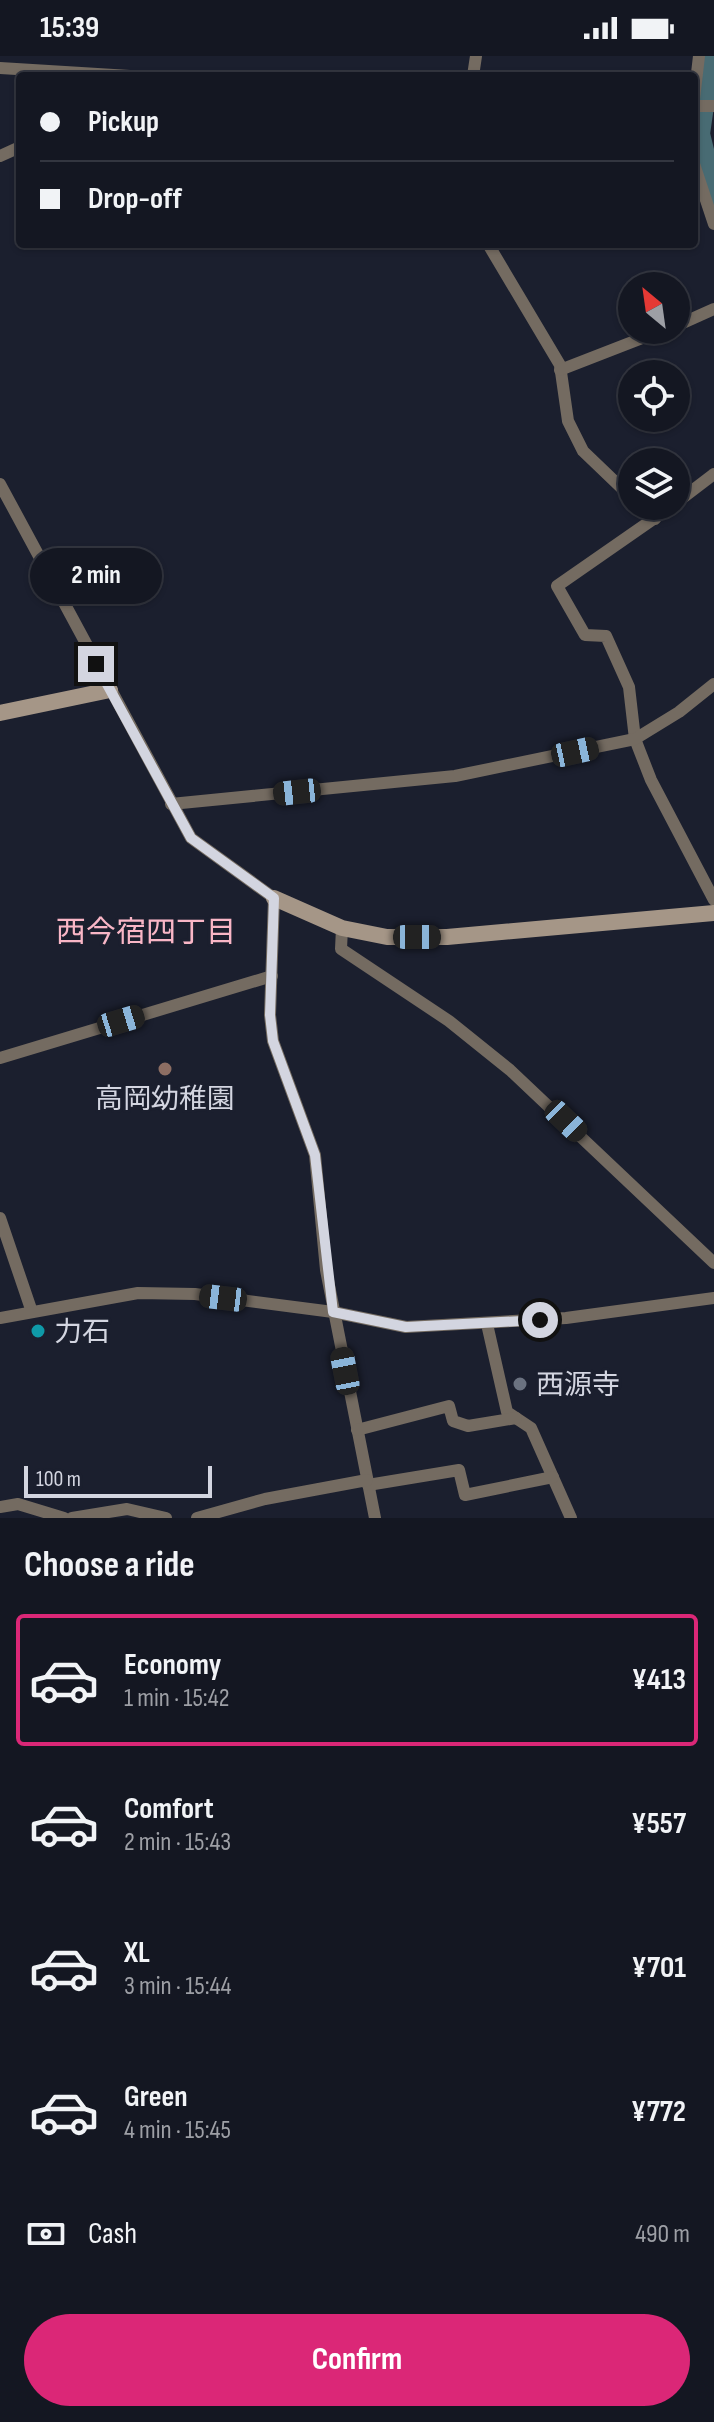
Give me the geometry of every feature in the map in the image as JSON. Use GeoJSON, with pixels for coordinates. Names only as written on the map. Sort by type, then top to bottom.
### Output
{"type":"FeatureCollection","features":[{"type":"Feature","properties":{"kind":"street"},"geometry":{"type":"LineString","coordinates":[[0,68],[65,72]]}},
{"type":"Feature","properties":{"kind":"street"},"geometry":{"type":"LineString","coordinates":[[698,176],[714,224]]}},
{"type":"Feature","properties":{"kind":"street"},"geometry":{"type":"LineString","coordinates":[[490,248],[560,370],[568,421],[583,451],[618,485]]}},
{"type":"Feature","properties":{"kind":"street"},"geometry":{"type":"LineString","coordinates":[[690,320],[714,309]]}},
{"type":"Feature","properties":{"kind":"street"},"geometry":{"type":"LineString","coordinates":[[560,370],[627,344]]}},
{"type":"Feature","properties":{"kind":"street"},"geometry":{"type":"LineString","coordinates":[[690,493],[714,474]]}},
{"type":"Feature","properties":{"kind":"street"},"geometry":{"type":"LineString","coordinates":[[0,484],[191,838],[274,898],[342,928],[387,937],[447,937],[714,913]]}},
{"type":"Feature","properties":{"kind":"street"},"geometry":{"type":"LineString","coordinates":[[654,520],[557,586],[585,635],[606,636],[629,687],[635,739],[651,780],[714,900]]}},
{"type":"Feature","properties":{"kind":"street"},"geometry":{"type":"LineString","coordinates":[[171,804],[455,776],[635,739],[679,712],[714,684]]}},
{"type":"Feature","properties":{"kind":"street"},"geometry":{"type":"LineString","coordinates":[[0,713],[110,690]]}},
{"type":"Feature","properties":{"kind":"street"},"geometry":{"type":"LineString","coordinates":[[274,898],[273,1041],[315,1155],[333,1312],[375,1518]]}},
{"type":"Feature","properties":{"kind":"street"},"geometry":{"type":"LineString","coordinates":[[342,928],[341,949],[449,1021],[510,1070],[714,1263]]}},
{"type":"Feature","properties":{"kind":"street"},"geometry":{"type":"LineString","coordinates":[[0,1058],[272,976]]}},
{"type":"Feature","properties":{"kind":"street"},"geometry":{"type":"LineString","coordinates":[[0,1218],[32,1312]]}},
{"type":"Feature","properties":{"kind":"street"},"geometry":{"type":"LineString","coordinates":[[0,1318],[138,1293],[195,1294],[333,1312],[406,1327],[566,1318],[714,1298]]}},
{"type":"Feature","properties":{"kind":"street"},"geometry":{"type":"LineString","coordinates":[[487,1324],[507,1412],[531,1428],[571,1518]]}},
{"type":"Feature","properties":{"kind":"street"},"geometry":{"type":"LineString","coordinates":[[357,1430],[449,1406],[453,1421],[468,1426],[516,1418]]}},
{"type":"Feature","properties":{"kind":"street"},"geometry":{"type":"LineString","coordinates":[[197,1518],[252,1504],[459,1470],[465,1495],[553,1477]]}},
{"type":"Feature","properties":{"kind":"street"},"geometry":{"type":"LineString","coordinates":[[0,1507],[18,1504],[64,1518]]}},
{"type":"Feature","properties":{"kind":"street"},"geometry":{"type":"LineString","coordinates":[[252,1504],[254,1518]]}},
{"type":"Feature","properties":{"kind":"street"},"geometry":{"type":"LineString","coordinates":[[72,1518],[127,1509],[166,1518]]}},
{"type":"Feature","properties":{"kind":"waterway"},"geometry":{"type":"LineString","coordinates":[[710,56],[699,134],[714,195]]}},
{"type":"Feature","properties":{"kind":"place","name":"高岡幼稚園"},"geometry":{"type":"Point","coordinates":[165,1069]}},
{"type":"Feature","properties":{"kind":"place","name":"力石"},"geometry":{"type":"Point","coordinates":[38,1331]}},
{"type":"Feature","properties":{"kind":"place","name":"西源寺"},"geometry":{"type":"Point","coordinates":[520,1384]}},
{"type":"Feature","properties":{"kind":"district","name":"西今宿四丁目"},"geometry":{"type":"Point","coordinates":[146,932]}},
{"type":"Feature","properties":{"kind":"route"},"geometry":{"type":"LineString","coordinates":[[96,664],[191,838],[274,898],[270,1015],[273,1041],[315,1155],[333,1312],[406,1327],[540,1320]]}}]}
